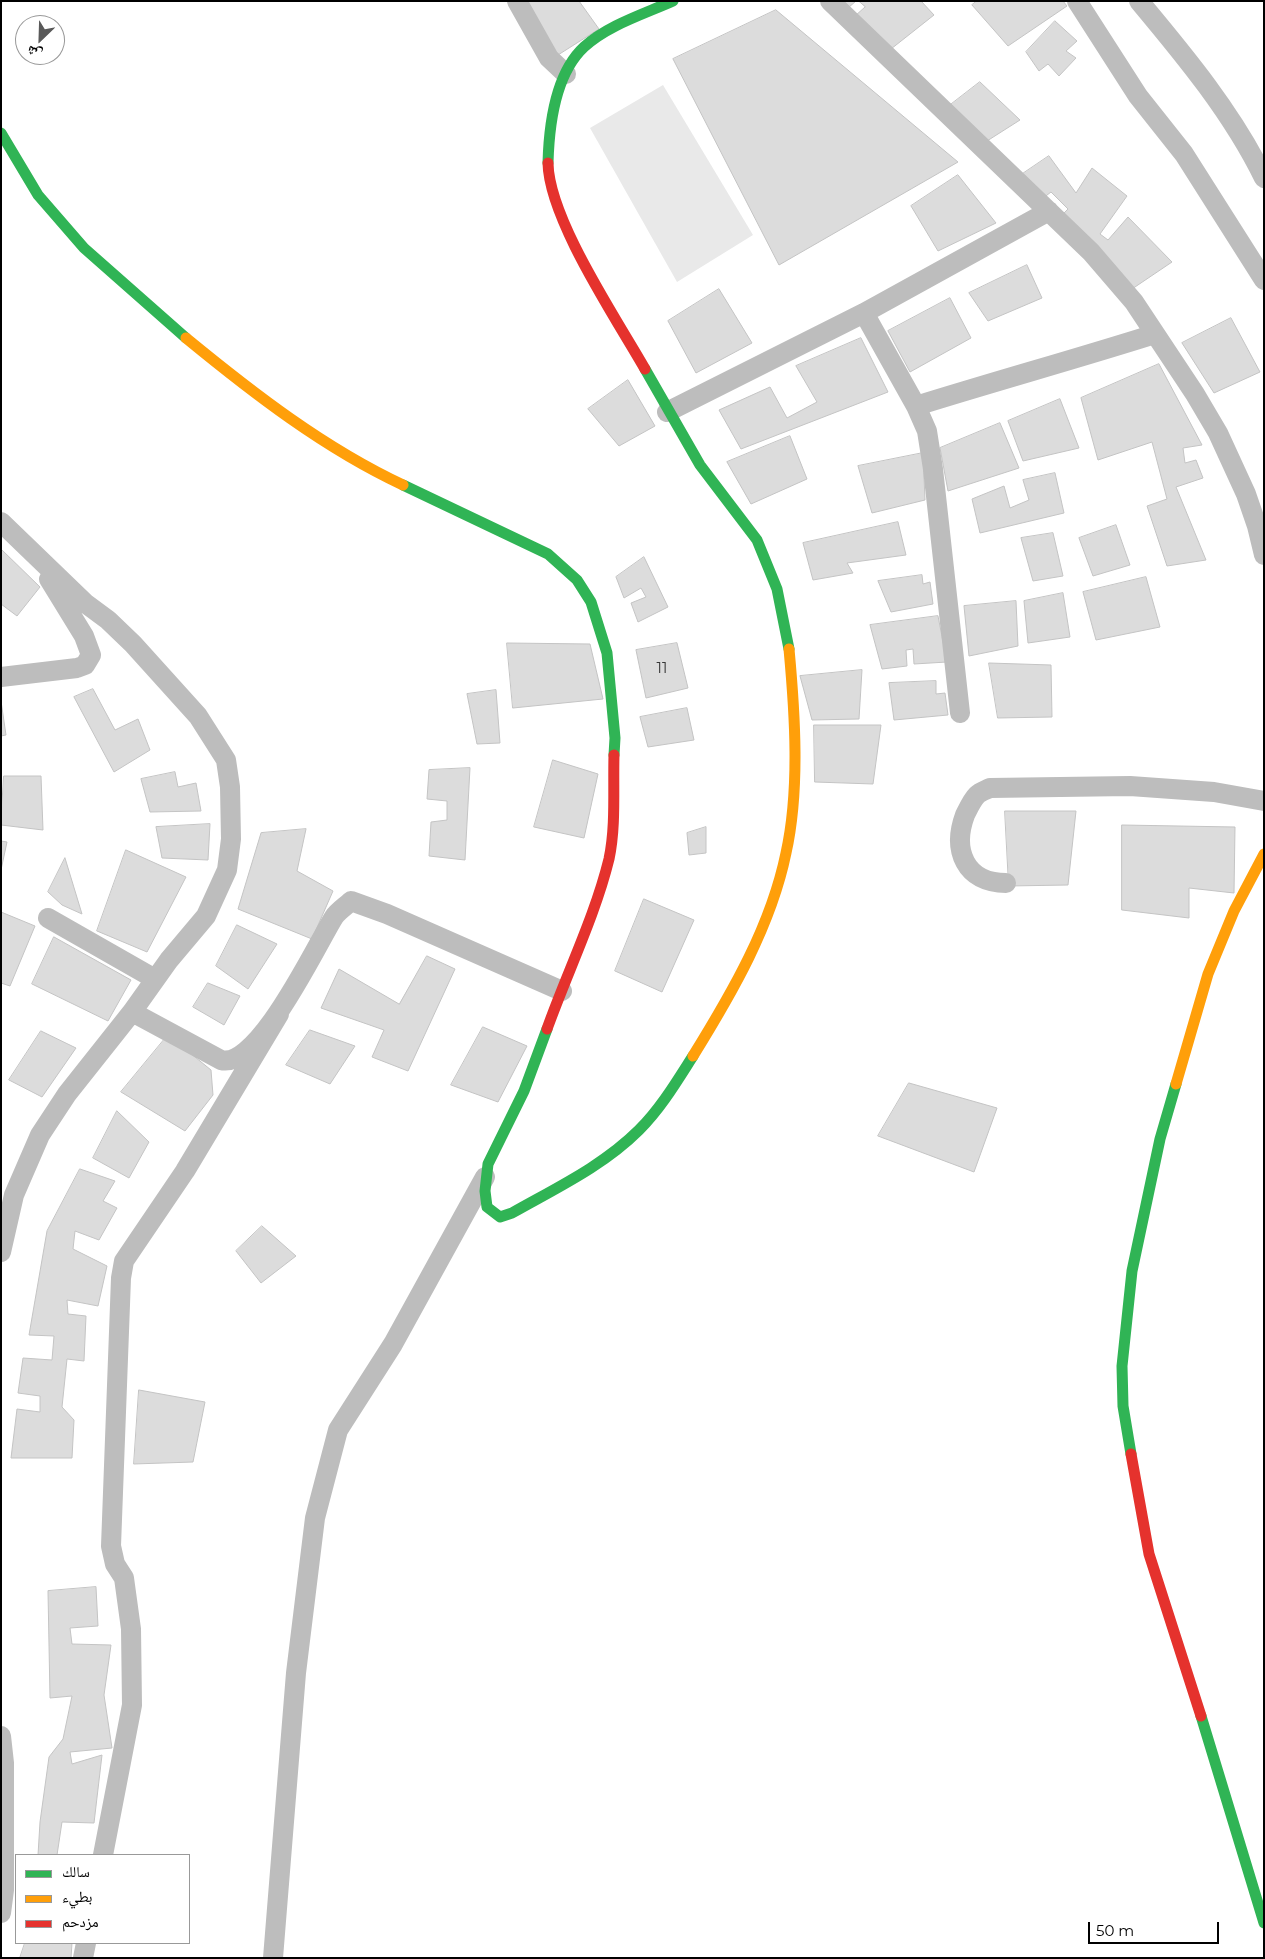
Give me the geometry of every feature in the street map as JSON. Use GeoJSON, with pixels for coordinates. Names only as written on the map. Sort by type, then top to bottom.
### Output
{"type":"FeatureCollection","features":[{"type":"Feature","properties":{"kind":"street"},"geometry":{"type":"LineString","coordinates":[[517,1],[549,58],[566,74]]}},
{"type":"Feature","properties":{"kind":"street"},"geometry":{"type":"LineString","coordinates":[[486,1176],[487,1207],[500,1217],[512,1213],[598,1164],[640,1129],[687,1066],[717,1016],[766,917],[783,869],[794,788],[792,693],[788,638],[771,570],[749,526],[710,479],[667,412],[579,252],[554,195],[549,176],[550,139],[566,74],[578,52],[587,44],[673,1]]}},
{"type":"Feature","properties":{"kind":"street"},"geometry":{"type":"LineString","coordinates":[[830,1],[1092,252],[1134,302],[1195,394],[1222,440],[1246,494],[1264,555]]}},
{"type":"Feature","properties":{"kind":"street"},"geometry":{"type":"LineString","coordinates":[[1077,1],[1138,96],[1184,154],[1264,280]]}},
{"type":"Feature","properties":{"kind":"street"},"geometry":{"type":"LineString","coordinates":[[1139,1],[1221,107],[1252,154],[1264,178]]}},
{"type":"Feature","properties":{"kind":"street"},"geometry":{"type":"LineString","coordinates":[[1,133],[38,195],[84,248],[154,311],[240,382],[325,440],[390,479],[548,554],[585,590],[603,634],[607,653],[615,738],[612,836],[609,858],[597,899],[524,1091],[494,1152],[486,1176],[393,1344],[338,1430],[315,1518],[296,1673],[273,1958]]}},
{"type":"Feature","properties":{"kind":"street"},"geometry":{"type":"LineString","coordinates":[[667,412],[864,313],[1049,211]]}},
{"type":"Feature","properties":{"kind":"street"},"geometry":{"type":"LineString","coordinates":[[864,313],[916,406],[927,431],[934,469],[960,713]]}},
{"type":"Feature","properties":{"kind":"street"},"geometry":{"type":"LineString","coordinates":[[916,406],[1010,376],[1062,364],[1155,334]]}},
{"type":"Feature","properties":{"kind":"street"},"geometry":{"type":"LineString","coordinates":[[1,522],[38,560],[133,644],[198,716],[226,760],[230,787],[232,840],[226,870],[206,916],[169,960],[132,1012],[67,1094],[40,1136],[14,1196],[1,1252]]}},
{"type":"Feature","properties":{"kind":"street"},"geometry":{"type":"LineString","coordinates":[[1,677],[76,668],[86,665],[91,655],[84,636],[38,560]]}},
{"type":"Feature","properties":{"kind":"street"},"geometry":{"type":"LineString","coordinates":[[1006,883],[994,883],[978,878],[961,854],[961,826],[967,810],[976,795],[990,788],[1130,786],[1184,789],[1264,801]]}},
{"type":"Feature","properties":{"kind":"street"},"geometry":{"type":"LineString","coordinates":[[1264,854],[1234,911],[1208,974],[1160,1139],[1132,1271],[1124,1327],[1122,1366],[1123,1406],[1149,1554],[1233,1815],[1264,1923]]}},
{"type":"Feature","properties":{"kind":"street"},"geometry":{"type":"LineString","coordinates":[[103,1854],[132,1704],[129,1612],[124,1578],[115,1564],[111,1546],[124,1261],[185,1171],[335,916],[351,901],[388,914],[562,991]]}},
{"type":"Feature","properties":{"kind":"street"},"geometry":{"type":"LineString","coordinates":[[48,918],[155,979]]}},
{"type":"Feature","properties":{"kind":"street"},"geometry":{"type":"LineString","coordinates":[[132,1012],[227,1062],[246,1051],[278,1014]]}},
{"type":"Feature","properties":{"kind":"street"},"geometry":{"type":"LineString","coordinates":[[1,1736],[4,1763],[4,1890],[1,1913]]}},
{"type":"Feature","properties":{"kind":"street"},"geometry":{"type":"LineString","coordinates":[[83,1958],[86,1944]]}},
{"type":"Feature","properties":{"kind":"shaded area"},"geometry":{"type":"Polygon","coordinates":[[[663,85],[753,235],[677,282],[590,128],[663,85]]]}},
{"type":"Feature","properties":{"kind":"building"},"geometry":{"type":"Polygon","coordinates":[[[528,1],[579,1],[599,29],[558,55],[528,1]]]}},
{"type":"Feature","properties":{"kind":"building"},"geometry":{"type":"Polygon","coordinates":[[[841,1],[856,1],[848,8],[841,1]]]}},
{"type":"Feature","properties":{"kind":"building"},"geometry":{"type":"Polygon","coordinates":[[[859,1],[921,1],[934,15],[891,49],[855,16],[865,7],[859,1]]]}},
{"type":"Feature","properties":{"kind":"building"},"geometry":{"type":"Polygon","coordinates":[[[977,1],[1063,1],[1067,6],[1008,46],[972,5],[977,1]]]}},
{"type":"Feature","properties":{"kind":"building"},"geometry":{"type":"Polygon","coordinates":[[[776,10],[958,162],[779,265],[673,59],[776,10]]]}},
{"type":"Feature","properties":{"kind":"building"},"geometry":{"type":"Polygon","coordinates":[[[1055,21],[1077,41],[1066,51],[1076,58],[1059,76],[1048,64],[1039,71],[1026,52],[1055,21]]]}},
{"type":"Feature","properties":{"kind":"building"},"geometry":{"type":"Polygon","coordinates":[[[980,82],[1020,120],[987,141],[949,106],[980,82]]]}},
{"type":"Feature","properties":{"kind":"building"},"geometry":{"type":"Polygon","coordinates":[[[1049,156],[1076,193],[1092,168],[1127,196],[1100,234],[1108,240],[1128,217],[1172,262],[1132,289],[1060,217],[1068,209],[1051,192],[1042,199],[1018,177],[1049,156]]]}},
{"type":"Feature","properties":{"kind":"building"},"geometry":{"type":"Polygon","coordinates":[[[958,175],[996,223],[938,251],[911,206],[958,175]]]}},
{"type":"Feature","properties":{"kind":"building"},"geometry":{"type":"Polygon","coordinates":[[[1027,265],[1042,298],[988,321],[969,293],[1027,265]]]}},
{"type":"Feature","properties":{"kind":"building"},"geometry":{"type":"Polygon","coordinates":[[[719,289],[752,343],[696,373],[668,321],[719,289]]]}},
{"type":"Feature","properties":{"kind":"building"},"geometry":{"type":"Polygon","coordinates":[[[950,298],[971,338],[910,372],[888,331],[950,298]]]}},
{"type":"Feature","properties":{"kind":"building"},"geometry":{"type":"Polygon","coordinates":[[[1231,318],[1260,372],[1214,393],[1182,343],[1231,318]]]}},
{"type":"Feature","properties":{"kind":"building"},"geometry":{"type":"Polygon","coordinates":[[[861,338],[888,392],[741,449],[719,410],[770,387],[787,418],[817,402],[796,366],[861,338]]]}},
{"type":"Feature","properties":{"kind":"building"},"geometry":{"type":"Polygon","coordinates":[[[1159,364],[1202,445],[1183,448],[1185,463],[1196,460],[1203,478],[1176,487],[1206,560],[1167,566],[1147,506],[1167,499],[1152,442],[1098,460],[1081,398],[1159,364]]]}},
{"type":"Feature","properties":{"kind":"building"},"geometry":{"type":"Polygon","coordinates":[[[628,380],[655,426],[619,446],[588,409],[628,380]]]}},
{"type":"Feature","properties":{"kind":"building"},"geometry":{"type":"Polygon","coordinates":[[[1060,399],[1079,448],[1023,461],[1008,421],[1060,399]]]}},
{"type":"Feature","properties":{"kind":"building"},"geometry":{"type":"Polygon","coordinates":[[[1000,423],[1019,468],[948,491],[940,448],[1000,423]]]}},
{"type":"Feature","properties":{"kind":"building"},"geometry":{"type":"Polygon","coordinates":[[[790,436],[807,479],[751,504],[727,462],[790,436]]]}},
{"type":"Feature","properties":{"kind":"building"},"geometry":{"type":"Polygon","coordinates":[[[923,453],[925,500],[872,513],[858,466],[923,453]]]}},
{"type":"Feature","properties":{"kind":"building"},"geometry":{"type":"Polygon","coordinates":[[[1055,473],[1064,513],[980,533],[972,499],[1004,486],[1010,508],[1029,500],[1023,480],[1055,473]]]}},
{"type":"Feature","properties":{"kind":"building"},"geometry":{"type":"Polygon","coordinates":[[[898,522],[906,555],[847,563],[853,573],[813,580],[803,543],[898,522]]]}},
{"type":"Feature","properties":{"kind":"building"},"geometry":{"type":"Polygon","coordinates":[[[1116,525],[1130,565],[1093,576],[1079,538],[1116,525]]]}},
{"type":"Feature","properties":{"kind":"building"},"geometry":{"type":"Polygon","coordinates":[[[1053,533],[1063,576],[1033,581],[1021,538],[1053,533]]]}},
{"type":"Feature","properties":{"kind":"building"},"geometry":{"type":"Polygon","coordinates":[[[1,549],[40,587],[17,616],[1,604],[1,549]]]}},
{"type":"Feature","properties":{"kind":"building"},"geometry":{"type":"Polygon","coordinates":[[[644,557],[668,607],[638,622],[631,603],[646,597],[641,588],[624,598],[616,577],[644,557]]]}},
{"type":"Feature","properties":{"kind":"building"},"geometry":{"type":"Polygon","coordinates":[[[922,575],[923,584],[930,582],[933,604],[891,612],[878,581],[922,575]]]}},
{"type":"Feature","properties":{"kind":"building"},"geometry":{"type":"Polygon","coordinates":[[[1146,577],[1160,627],[1096,640],[1083,592],[1146,577]]]}},
{"type":"Feature","properties":{"kind":"building"},"geometry":{"type":"Polygon","coordinates":[[[1063,593],[1070,637],[1028,643],[1024,601],[1063,593]]]}},
{"type":"Feature","properties":{"kind":"building"},"geometry":{"type":"Polygon","coordinates":[[[1016,601],[1018,646],[969,656],[964,606],[1016,601]]]}},
{"type":"Feature","properties":{"kind":"building"},"geometry":{"type":"Polygon","coordinates":[[[938,616],[947,662],[914,664],[913,649],[906,650],[907,666],[882,669],[870,625],[938,616]]]}},
{"type":"Feature","properties":{"kind":"building"},"geometry":{"type":"Polygon","coordinates":[[[507,643],[590,644],[603,699],[513,708],[507,643]]]}},
{"type":"Feature","properties":{"kind":"building"},"geometry":{"type":"Polygon","coordinates":[[[677,643],[688,688],[646,698],[636,650],[677,643]]]}},
{"type":"Feature","properties":{"kind":"building"},"geometry":{"type":"Polygon","coordinates":[[[989,663],[1051,665],[1052,717],[998,718],[989,663]]]}},
{"type":"Feature","properties":{"kind":"building"},"geometry":{"type":"Polygon","coordinates":[[[862,670],[859,719],[812,720],[800,676],[862,670]]]}},
{"type":"Feature","properties":{"kind":"building"},"geometry":{"type":"Polygon","coordinates":[[[936,681],[936,694],[945,693],[948,715],[894,720],[889,683],[936,681]]]}},
{"type":"Feature","properties":{"kind":"building"},"geometry":{"type":"Polygon","coordinates":[[[93,689],[115,730],[138,719],[150,750],[114,772],[74,697],[93,689]]]}},
{"type":"Feature","properties":{"kind":"building"},"geometry":{"type":"Polygon","coordinates":[[[496,690],[500,743],[477,744],[467,694],[496,690]]]}},
{"type":"Feature","properties":{"kind":"building"},"geometry":{"type":"Polygon","coordinates":[[[1,701],[6,735],[1,736],[1,701]]]}},
{"type":"Feature","properties":{"kind":"building"},"geometry":{"type":"Polygon","coordinates":[[[687,708],[694,740],[648,747],[640,717],[687,708]]]}},
{"type":"Feature","properties":{"kind":"building"},"geometry":{"type":"Polygon","coordinates":[[[814,725],[881,725],[873,784],[815,782],[814,725]]]}},
{"type":"Feature","properties":{"kind":"building"},"geometry":{"type":"Polygon","coordinates":[[[553,760],[598,774],[584,838],[534,827],[553,760]]]}},
{"type":"Feature","properties":{"kind":"building"},"geometry":{"type":"Polygon","coordinates":[[[470,768],[465,860],[429,856],[431,822],[447,820],[447,801],[427,799],[429,770],[470,768]]]}},
{"type":"Feature","properties":{"kind":"building"},"geometry":{"type":"Polygon","coordinates":[[[175,772],[178,787],[196,783],[201,811],[150,812],[141,779],[175,772]]]}},
{"type":"Feature","properties":{"kind":"building"},"geometry":{"type":"Polygon","coordinates":[[[4,776],[41,776],[43,830],[1,825],[4,776]]]}},
{"type":"Feature","properties":{"kind":"building"},"geometry":{"type":"Polygon","coordinates":[[[1005,811],[1076,811],[1068,885],[1009,886],[1005,811]]]}},
{"type":"Feature","properties":{"kind":"building"},"geometry":{"type":"Polygon","coordinates":[[[210,824],[208,860],[162,858],[156,827],[210,824]]]}},
{"type":"Feature","properties":{"kind":"building"},"geometry":{"type":"Polygon","coordinates":[[[1122,825],[1235,827],[1234,893],[1189,888],[1189,918],[1122,910],[1122,825]]]}},
{"type":"Feature","properties":{"kind":"building"},"geometry":{"type":"Polygon","coordinates":[[[706,827],[706,853],[689,855],[687,833],[706,827]]]}},
{"type":"Feature","properties":{"kind":"building"},"geometry":{"type":"Polygon","coordinates":[[[306,829],[297,871],[333,891],[312,939],[238,909],[261,833],[306,829]]]}},
{"type":"Feature","properties":{"kind":"building"},"geometry":{"type":"Polygon","coordinates":[[[1,841],[7,842],[1,870],[1,841]]]}},
{"type":"Feature","properties":{"kind":"building"},"geometry":{"type":"Polygon","coordinates":[[[126,850],[186,877],[147,952],[97,931],[126,850]]]}},
{"type":"Feature","properties":{"kind":"building"},"geometry":{"type":"Polygon","coordinates":[[[65,858],[82,914],[62,905],[48,892],[65,858]]]}},
{"type":"Feature","properties":{"kind":"building"},"geometry":{"type":"Polygon","coordinates":[[[644,899],[694,920],[662,992],[615,971],[644,899]]]}},
{"type":"Feature","properties":{"kind":"building"},"geometry":{"type":"Polygon","coordinates":[[[1,912],[35,926],[10,986],[1,983],[1,912]]]}},
{"type":"Feature","properties":{"kind":"building"},"geometry":{"type":"Polygon","coordinates":[[[237,925],[277,944],[248,989],[216,966],[237,925]]]}},
{"type":"Feature","properties":{"kind":"building"},"geometry":{"type":"Polygon","coordinates":[[[54,937],[131,980],[108,1021],[32,984],[54,937]]]}},
{"type":"Feature","properties":{"kind":"building"},"geometry":{"type":"Polygon","coordinates":[[[427,956],[455,969],[408,1071],[372,1057],[384,1030],[321,1008],[339,969],[399,1004],[427,956]]]}},
{"type":"Feature","properties":{"kind":"building"},"geometry":{"type":"Polygon","coordinates":[[[208,983],[240,996],[224,1025],[193,1007],[208,983]]]}},
{"type":"Feature","properties":{"kind":"building"},"geometry":{"type":"Polygon","coordinates":[[[483,1027],[527,1046],[498,1102],[451,1085],[483,1027]]]}},
{"type":"Feature","properties":{"kind":"building"},"geometry":{"type":"Polygon","coordinates":[[[310,1030],[355,1046],[330,1084],[286,1065],[310,1030]]]}},
{"type":"Feature","properties":{"kind":"building"},"geometry":{"type":"Polygon","coordinates":[[[41,1031],[76,1048],[42,1097],[9,1080],[41,1031]]]}},
{"type":"Feature","properties":{"kind":"building"},"geometry":{"type":"Polygon","coordinates":[[[168,1035],[211,1070],[213,1095],[185,1131],[121,1092],[168,1035]]]}},
{"type":"Feature","properties":{"kind":"building"},"geometry":{"type":"Polygon","coordinates":[[[909,1083],[997,1108],[974,1172],[878,1136],[909,1083]]]}},
{"type":"Feature","properties":{"kind":"building"},"geometry":{"type":"Polygon","coordinates":[[[117,1111],[149,1142],[129,1178],[93,1158],[117,1111]]]}},
{"type":"Feature","properties":{"kind":"building"},"geometry":{"type":"Polygon","coordinates":[[[80,1169],[115,1181],[103,1201],[117,1208],[99,1240],[75,1231],[73,1249],[107,1266],[98,1306],[67,1300],[68,1314],[86,1316],[84,1361],[67,1359],[62,1407],[74,1420],[72,1458],[11,1458],[17,1409],[40,1412],[40,1396],[18,1393],[23,1358],[52,1360],[54,1336],[29,1335],[47,1231],[80,1169]]]}},
{"type":"Feature","properties":{"kind":"building"},"geometry":{"type":"Polygon","coordinates":[[[262,1226],[296,1256],[261,1283],[236,1251],[262,1226]]]}},
{"type":"Feature","properties":{"kind":"building"},"geometry":{"type":"Polygon","coordinates":[[[139,1390],[205,1402],[193,1462],[134,1464],[139,1390]]]}},
{"type":"Feature","properties":{"kind":"building"},"geometry":{"type":"Polygon","coordinates":[[[96,1587],[98,1626],[70,1628],[72,1644],[111,1645],[104,1695],[112,1748],[70,1752],[72,1764],[102,1755],[94,1823],[62,1822],[57,1854],[38,1854],[40,1822],[49,1757],[63,1739],[72,1696],[50,1698],[48,1591],[96,1587]]]}},
{"type":"Feature","properties":{"kind":"building"},"geometry":{"type":"Polygon","coordinates":[[[25,1944],[72,1944],[71,1958],[20,1958],[25,1944]]]}},
{"type":"Feature","properties":{"kind":"traffic: fast"},"geometry":{"type":"LineString","coordinates":[[548,163],[552,117],[560,86],[574,58],[584,47],[604,32],[673,1]]}},
{"type":"Feature","properties":{"kind":"traffic: fast"},"geometry":{"type":"LineString","coordinates":[[1,133],[38,195],[84,248],[186,338]]}},
{"type":"Feature","properties":{"kind":"traffic: fast"},"geometry":{"type":"LineString","coordinates":[[645,369],[700,465],[757,540],[777,589],[789,649]]}},
{"type":"Feature","properties":{"kind":"traffic: fast"},"geometry":{"type":"LineString","coordinates":[[403,485],[548,554],[577,580],[591,602],[607,653],[615,738],[614,755]]}},
{"type":"Feature","properties":{"kind":"traffic: fast"},"geometry":{"type":"LineString","coordinates":[[547,1029],[524,1091],[488,1164],[485,1191],[487,1207],[500,1217],[512,1213],[578,1176],[625,1143],[654,1113],[693,1056]]}},
{"type":"Feature","properties":{"kind":"traffic: fast"},"geometry":{"type":"LineString","coordinates":[[1131,1454],[1123,1406],[1122,1366],[1132,1271],[1160,1139],[1176,1084]]}},
{"type":"Feature","properties":{"kind":"traffic: fast"},"geometry":{"type":"LineString","coordinates":[[1201,1716],[1264,1923]]}},
{"type":"Feature","properties":{"kind":"traffic: slow"},"geometry":{"type":"LineString","coordinates":[[186,338],[263,399],[317,437],[403,485]]}},
{"type":"Feature","properties":{"kind":"traffic: slow"},"geometry":{"type":"LineString","coordinates":[[693,1056],[749,958],[771,907],[786,853],[795,778],[793,699],[789,649]]}},
{"type":"Feature","properties":{"kind":"traffic: slow"},"geometry":{"type":"LineString","coordinates":[[1176,1084],[1208,974],[1234,911],[1264,854]]}},
{"type":"Feature","properties":{"kind":"traffic: jam"},"geometry":{"type":"LineString","coordinates":[[548,163],[551,186],[571,239],[645,369]]}},
{"type":"Feature","properties":{"kind":"traffic: jam"},"geometry":{"type":"LineString","coordinates":[[547,1029],[589,923],[609,859],[613,821],[614,755]]}},
{"type":"Feature","properties":{"kind":"traffic: jam"},"geometry":{"type":"LineString","coordinates":[[1131,1454],[1149,1554],[1201,1716]]}}]}
